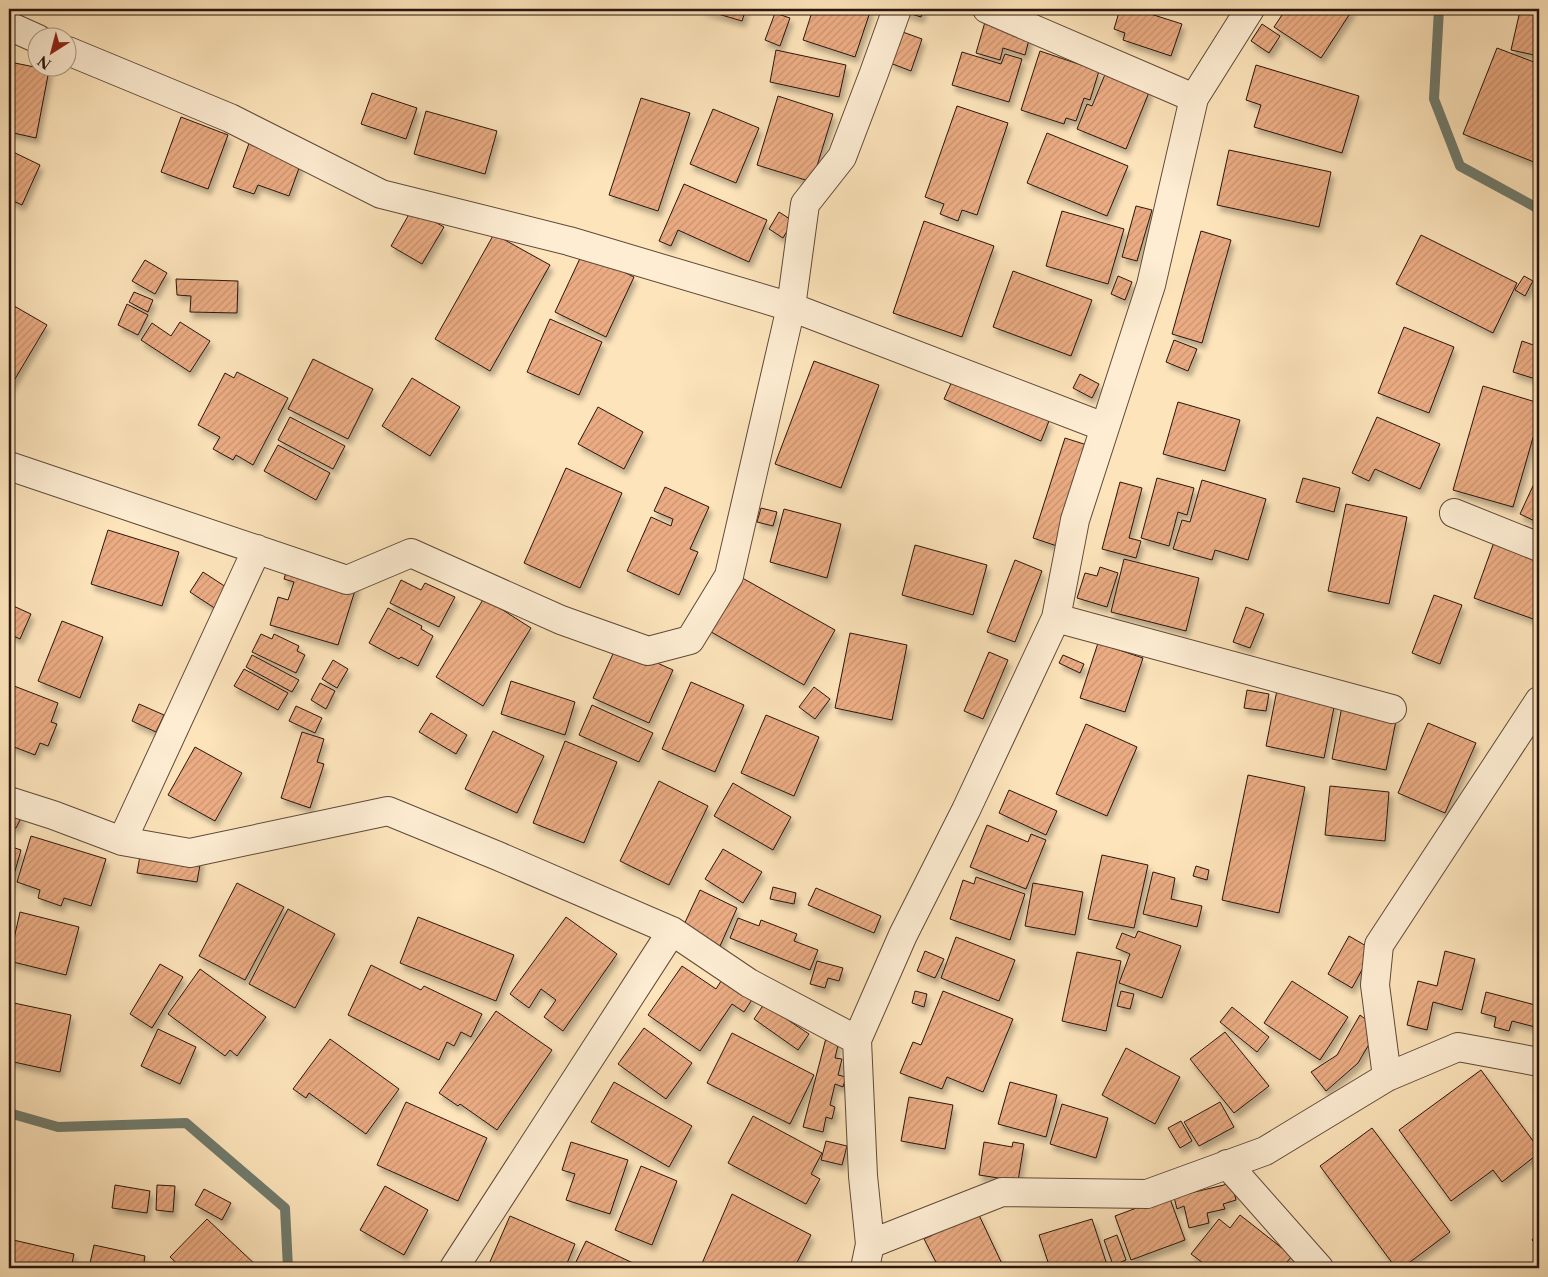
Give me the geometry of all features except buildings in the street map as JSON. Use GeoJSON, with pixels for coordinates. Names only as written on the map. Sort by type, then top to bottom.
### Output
{"type":"FeatureCollection","features":[{"type":"Feature","properties":{"kind":"street"},"geometry":{"type":"LineString","coordinates":[[9,466],[346,580],[411,553],[561,620],[648,651],[690,640],[729,576],[791,307],[805,204],[842,157],[897,9]]}},
{"type":"Feature","properties":{"kind":"street"},"geometry":{"type":"LineString","coordinates":[[987,9],[1194,98]]}},
{"type":"Feature","properties":{"kind":"street"},"geometry":{"type":"LineString","coordinates":[[1250,9],[1194,98],[1151,285],[1075,520],[1056,618],[966,810],[903,935],[857,1040],[868,1256],[1002,1192],[1147,1194],[1265,1151],[1387,1077],[1458,1047],[1539,1062]]}},
{"type":"Feature","properties":{"kind":"street"},"geometry":{"type":"LineString","coordinates":[[9,26],[28,35]]}},
{"type":"Feature","properties":{"kind":"street"},"geometry":{"type":"LineString","coordinates":[[78,56],[230,118],[381,194],[569,241],[791,307],[1104,427]]}},
{"type":"Feature","properties":{"kind":"street"},"geometry":{"type":"LineString","coordinates":[[1454,513],[1539,547]]}},
{"type":"Feature","properties":{"kind":"street"},"geometry":{"type":"LineString","coordinates":[[122,841],[257,549]]}},
{"type":"Feature","properties":{"kind":"street"},"geometry":{"type":"LineString","coordinates":[[1056,618],[1392,709]]}},
{"type":"Feature","properties":{"kind":"street"},"geometry":{"type":"LineString","coordinates":[[1387,1077],[1375,985],[1379,945],[1539,701]]}},
{"type":"Feature","properties":{"kind":"street"},"geometry":{"type":"LineString","coordinates":[[9,801],[53,814],[122,841],[190,853],[388,811],[672,931],[749,984],[857,1040]]}},
{"type":"Feature","properties":{"kind":"street"},"geometry":{"type":"LineString","coordinates":[[454,1268],[672,931]]}},
{"type":"Feature","properties":{"kind":"street"},"geometry":{"type":"LineString","coordinates":[[1227,1164],[1318,1268]]}},
{"type":"Feature","properties":{"kind":"waterway"},"geometry":{"type":"LineString","coordinates":[[1439,9],[1434,99],[1460,166],[1539,209]]}},
{"type":"Feature","properties":{"kind":"waterway"},"geometry":{"type":"LineString","coordinates":[[9,1113],[58,1127],[186,1123],[285,1208],[288,1268]]}}]}
